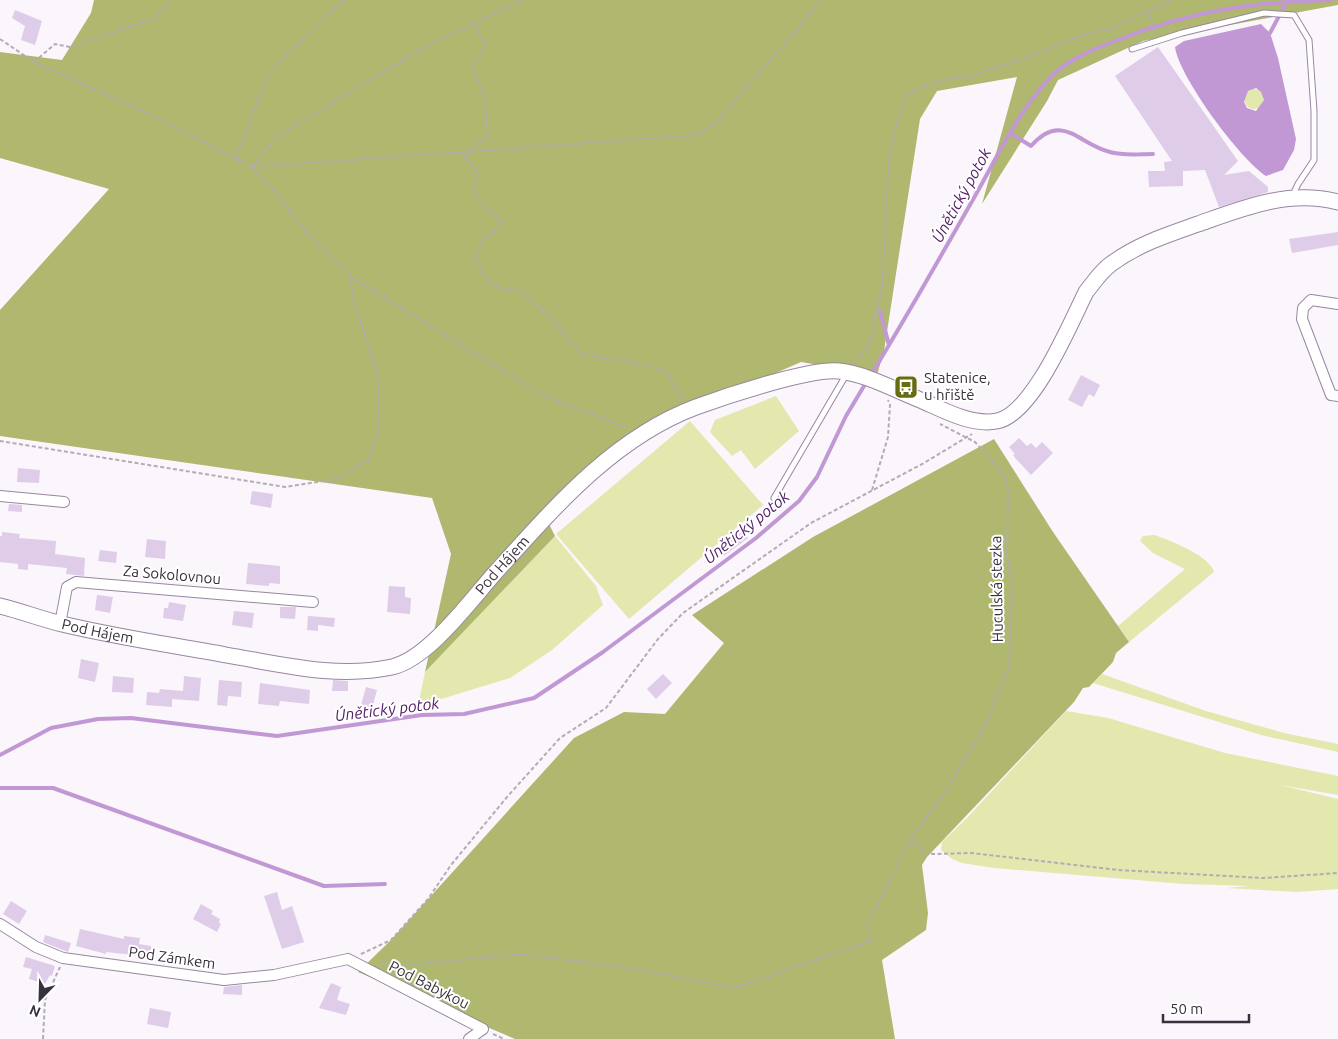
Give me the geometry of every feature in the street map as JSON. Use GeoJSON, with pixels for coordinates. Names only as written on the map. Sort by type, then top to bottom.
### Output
{"type":"FeatureCollection","features":[{"type":"Feature","properties":{"kind":"street"},"geometry":{"type":"LineString","coordinates":[[983,422],[998,421],[1012,415],[1031,396],[1086,292],[1096,278],[1110,264],[1144,243],[1258,203],[1310,197],[1338,202]]}},
{"type":"Feature","properties":{"kind":"street"},"geometry":{"type":"LineString","coordinates":[[1338,304],[1311,300],[1303,308],[1302,319],[1332,395],[1338,396]]}},
{"type":"Feature","properties":{"kind":"street","name":"Pod Hájem"},"geometry":{"type":"LineString","coordinates":[[0,606],[60,624],[316,670],[362,671],[403,664],[420,653],[433,641],[523,542],[582,482],[618,449],[641,433],[689,410],[808,375],[833,371],[852,371],[959,416],[983,422]]}},
{"type":"Feature","properties":{"kind":"street"},"geometry":{"type":"LineString","coordinates":[[0,496],[64,502]]}},
{"type":"Feature","properties":{"kind":"street","name":"Za Sokolovnou"},"geometry":{"type":"LineString","coordinates":[[60,624],[67,587],[76,582],[313,602]]}},
{"type":"Feature","properties":{"kind":"street","name":"Pod Zámkem"},"geometry":{"type":"LineString","coordinates":[[0,924],[36,947],[64,958],[224,980],[274,975],[348,959]]}},
{"type":"Feature","properties":{"kind":"street","name":"Pod Babykou"},"geometry":{"type":"LineString","coordinates":[[348,959],[483,1029],[469,1039]]}},
{"type":"Feature","properties":{"kind":"lane"},"geometry":{"type":"LineString","coordinates":[[1132,50],[1157,41],[1264,13],[1294,15],[1309,40],[1314,111],[1314,160],[1291,198]]}},
{"type":"Feature","properties":{"kind":"lane"},"geometry":{"type":"LineString","coordinates":[[774,498],[852,371]]}},
{"type":"Feature","properties":{"kind":"path"},"geometry":{"type":"LineString","coordinates":[[34,62],[55,44],[70,47],[156,18],[170,0]]}},
{"type":"Feature","properties":{"kind":"path"},"geometry":{"type":"LineString","coordinates":[[236,160],[268,73],[344,0]]}},
{"type":"Feature","properties":{"kind":"path"},"geometry":{"type":"LineString","coordinates":[[252,167],[278,136],[421,49],[523,0]]}},
{"type":"Feature","properties":{"kind":"path"},"geometry":{"type":"LineString","coordinates":[[252,167],[698,134],[714,125],[822,0]]}},
{"type":"Feature","properties":{"kind":"path"},"geometry":{"type":"LineString","coordinates":[[1161,4],[1166,0]]}},
{"type":"Feature","properties":{"kind":"path"},"geometry":{"type":"LineString","coordinates":[[852,371],[870,342],[882,287],[889,161],[893,139],[906,96],[921,87],[942,80],[971,76],[1023,59],[1082,35],[1113,28],[1172,0]]}},
{"type":"Feature","properties":{"kind":"path"},"geometry":{"type":"LineString","coordinates":[[1148,10],[1157,41]]}},
{"type":"Feature","properties":{"kind":"path"},"geometry":{"type":"LineString","coordinates":[[474,24],[486,46],[472,65],[485,98],[488,136],[464,156],[478,172],[474,194],[502,224],[482,241],[474,258],[488,282],[505,291],[521,291],[547,314],[581,354],[636,363],[667,372],[689,410]]}},
{"type":"Feature","properties":{"kind":"path"},"geometry":{"type":"LineString","coordinates":[[0,39],[34,62],[154,116],[252,167],[283,201],[299,224],[350,276],[542,395],[641,433]]}},
{"type":"Feature","properties":{"kind":"path"},"geometry":{"type":"LineString","coordinates":[[0,441],[284,487],[336,479],[370,459],[379,426],[379,378],[354,301],[350,276]]}},
{"type":"Feature","properties":{"kind":"path"},"geometry":{"type":"LineString","coordinates":[[872,490],[888,437],[890,405],[880,383]]}},
{"type":"Feature","properties":{"kind":"path","name":"Huculská stezka"},"geometry":{"type":"LineString","coordinates":[[374,962],[399,966],[522,954],[636,970],[734,988],[871,941],[866,925],[911,839],[951,783],[986,723],[1008,667],[1012,583],[1007,555],[1008,490],[1004,475],[975,442],[947,429],[934,419]]}},
{"type":"Feature","properties":{"kind":"path"},"geometry":{"type":"LineString","coordinates":[[348,959],[391,940],[428,899],[451,866],[547,752],[560,738],[606,708],[658,639],[683,613],[811,523],[967,438],[983,422]]}},
{"type":"Feature","properties":{"kind":"path"},"geometry":{"type":"LineString","coordinates":[[911,839],[921,851],[933,854],[971,853],[1118,870],[1264,878],[1338,873]]}},
{"type":"Feature","properties":{"kind":"path"},"geometry":{"type":"LineString","coordinates":[[44,1039],[45,1000],[64,958]]}},
{"type":"Feature","properties":{"kind":"green space"},"geometry":{"type":"Polygon","coordinates":[[[94,0],[1338,0],[1338,5],[1143,41],[1058,80],[1047,101],[982,204],[1017,77],[937,91],[920,119],[884,351],[877,375],[801,362],[650,428],[543,512],[555,536],[425,672],[451,554],[432,498],[0,436],[0,310],[109,189],[0,158],[0,52],[62,60],[91,13],[94,0]]]}},
{"type":"Feature","properties":{"kind":"green space"},"geometry":{"type":"Polygon","coordinates":[[[1254,89],[1261,92],[1264,99],[1261,106],[1254,109],[1247,106],[1244,99],[1247,92],[1254,89]]]}},
{"type":"Feature","properties":{"kind":"green space"},"geometry":{"type":"Polygon","coordinates":[[[776,396],[799,431],[755,469],[741,450],[732,456],[710,432],[715,420],[776,396]]]}},
{"type":"Feature","properties":{"kind":"green space"},"geometry":{"type":"Polygon","coordinates":[[[690,421],[763,505],[629,619],[556,534],[690,421]]]}},
{"type":"Feature","properties":{"kind":"green space"},"geometry":{"type":"Polygon","coordinates":[[[994,439],[1053,532],[1129,642],[1116,653],[1113,662],[1089,687],[1083,688],[1074,702],[927,857],[922,865],[928,913],[926,930],[882,960],[895,1039],[515,1039],[358,972],[391,940],[574,738],[624,712],[665,714],[724,643],[692,615],[813,537],[994,439]]]}},
{"type":"Feature","properties":{"kind":"green space"},"geometry":{"type":"Polygon","coordinates":[[[1155,535],[1198,555],[1211,566],[1214,572],[1129,642],[1118,626],[1185,569],[1153,553],[1140,541],[1143,536],[1155,535]]]}},
{"type":"Feature","properties":{"kind":"green space"},"geometry":{"type":"Polygon","coordinates":[[[555,536],[596,586],[603,605],[552,650],[510,678],[418,706],[425,672],[555,536]]]}},
{"type":"Feature","properties":{"kind":"green space"},"geometry":{"type":"Polygon","coordinates":[[[1102,674],[1206,711],[1284,733],[1338,744],[1338,752],[1261,735],[1093,683],[1102,674]]]}},
{"type":"Feature","properties":{"kind":"green space"},"geometry":{"type":"Polygon","coordinates":[[[1066,711],[1108,718],[1225,753],[1338,776],[1338,795],[1280,785],[1338,799],[1338,889],[1297,892],[1226,888],[1250,886],[1184,884],[994,868],[962,863],[952,859],[941,850],[942,842],[966,819],[1066,711]]]}},
{"type":"Feature","properties":{"kind":"shaded area"},"geometry":{"type":"Polygon","coordinates":[[[1261,24],[1270,33],[1278,58],[1296,139],[1294,150],[1283,170],[1266,176],[1241,153],[1227,136],[1199,97],[1179,60],[1175,47],[1184,41],[1261,24]],[[1256,88],[1248,91],[1244,102],[1247,108],[1256,111],[1264,100],[1261,92],[1256,88]]]}},
{"type":"Feature","properties":{"kind":"building"},"geometry":{"type":"Polygon","coordinates":[[[15,10],[42,21],[35,45],[21,40],[25,26],[12,18],[15,10]]]}},
{"type":"Feature","properties":{"kind":"building"},"geometry":{"type":"Polygon","coordinates":[[[1158,47],[1238,161],[1224,175],[1249,171],[1268,187],[1268,192],[1219,207],[1205,170],[1183,171],[1183,186],[1149,187],[1148,171],[1165,171],[1164,162],[1172,161],[1115,76],[1158,47]]]}},
{"type":"Feature","properties":{"kind":"building"},"geometry":{"type":"Polygon","coordinates":[[[1338,232],[1338,245],[1292,253],[1289,239],[1338,232]]]}},
{"type":"Feature","properties":{"kind":"building"},"geometry":{"type":"Polygon","coordinates":[[[1081,375],[1100,385],[1094,397],[1089,394],[1082,407],[1068,400],[1081,375]]]}},
{"type":"Feature","properties":{"kind":"building"},"geometry":{"type":"Polygon","coordinates":[[[1019,438],[1027,446],[1031,443],[1036,448],[1042,442],[1053,453],[1031,475],[1016,459],[1013,455],[1015,454],[1009,447],[1019,438]]]}},
{"type":"Feature","properties":{"kind":"building"},"geometry":{"type":"Polygon","coordinates":[[[18,468],[40,470],[39,483],[17,482],[18,468]]]}},
{"type":"Feature","properties":{"kind":"building"},"geometry":{"type":"Polygon","coordinates":[[[252,491],[273,494],[271,508],[250,504],[252,491]]]}},
{"type":"Feature","properties":{"kind":"building"},"geometry":{"type":"Polygon","coordinates":[[[9,504],[22,505],[22,512],[8,511],[9,504]]]}},
{"type":"Feature","properties":{"kind":"building"},"geometry":{"type":"Polygon","coordinates":[[[743,531],[748,538],[724,556],[718,550],[743,531]]]}},
{"type":"Feature","properties":{"kind":"building"},"geometry":{"type":"Polygon","coordinates":[[[2,532],[20,534],[19,538],[56,541],[55,554],[85,558],[84,576],[66,574],[67,568],[28,564],[28,570],[18,569],[18,564],[0,562],[0,536],[2,536],[2,532]]]}},
{"type":"Feature","properties":{"kind":"building"},"geometry":{"type":"Polygon","coordinates":[[[147,539],[166,541],[165,559],[145,557],[147,539]]]}},
{"type":"Feature","properties":{"kind":"building"},"geometry":{"type":"Polygon","coordinates":[[[100,550],[117,552],[116,563],[98,561],[100,550]]]}},
{"type":"Feature","properties":{"kind":"building"},"geometry":{"type":"Polygon","coordinates":[[[248,563],[280,566],[280,584],[269,583],[269,586],[246,584],[248,563]]]}},
{"type":"Feature","properties":{"kind":"building"},"geometry":{"type":"Polygon","coordinates":[[[389,586],[405,587],[405,597],[411,598],[410,614],[387,612],[389,586]]]}},
{"type":"Feature","properties":{"kind":"building"},"geometry":{"type":"Polygon","coordinates":[[[97,595],[113,597],[110,613],[95,610],[97,595]]]}},
{"type":"Feature","properties":{"kind":"building"},"geometry":{"type":"Polygon","coordinates":[[[169,602],[186,605],[183,621],[163,618],[164,608],[168,608],[169,602]]]}},
{"type":"Feature","properties":{"kind":"building"},"geometry":{"type":"Polygon","coordinates":[[[280,607],[296,607],[295,619],[280,618],[280,607]]]}},
{"type":"Feature","properties":{"kind":"building"},"geometry":{"type":"Polygon","coordinates":[[[234,611],[254,613],[252,628],[232,625],[234,611]]]}},
{"type":"Feature","properties":{"kind":"building"},"geometry":{"type":"Polygon","coordinates":[[[308,616],[335,618],[334,627],[318,625],[318,631],[307,630],[308,616]]]}},
{"type":"Feature","properties":{"kind":"building"},"geometry":{"type":"Polygon","coordinates":[[[81,659],[99,663],[95,682],[78,678],[81,659]]]}},
{"type":"Feature","properties":{"kind":"building"},"geometry":{"type":"Polygon","coordinates":[[[663,674],[672,683],[656,699],[647,689],[663,674]]]}},
{"type":"Feature","properties":{"kind":"building"},"geometry":{"type":"Polygon","coordinates":[[[113,676],[134,678],[133,693],[112,692],[113,676]]]}},
{"type":"Feature","properties":{"kind":"building"},"geometry":{"type":"Polygon","coordinates":[[[184,676],[201,678],[199,701],[172,699],[172,707],[146,705],[147,692],[159,693],[160,689],[183,691],[184,676]]]}},
{"type":"Feature","properties":{"kind":"building"},"geometry":{"type":"Polygon","coordinates":[[[219,680],[242,682],[241,697],[228,696],[227,706],[217,705],[219,680]]]}},
{"type":"Feature","properties":{"kind":"building"},"geometry":{"type":"Polygon","coordinates":[[[333,680],[348,681],[348,691],[332,691],[333,680]]]}},
{"type":"Feature","properties":{"kind":"building"},"geometry":{"type":"Polygon","coordinates":[[[260,683],[310,690],[309,704],[280,701],[279,706],[258,704],[260,683]]]}},
{"type":"Feature","properties":{"kind":"building"},"geometry":{"type":"Polygon","coordinates":[[[366,687],[377,690],[371,712],[360,709],[366,687]]]}},
{"type":"Feature","properties":{"kind":"building"},"geometry":{"type":"Polygon","coordinates":[[[277,892],[282,910],[292,906],[304,942],[282,949],[264,896],[277,892]]]}},
{"type":"Feature","properties":{"kind":"building"},"geometry":{"type":"Polygon","coordinates":[[[11,901],[27,911],[19,924],[3,914],[11,901]]]}},
{"type":"Feature","properties":{"kind":"building"},"geometry":{"type":"Polygon","coordinates":[[[201,904],[213,911],[211,914],[220,919],[219,923],[221,924],[217,932],[193,919],[201,904]]]}},
{"type":"Feature","properties":{"kind":"building"},"geometry":{"type":"Polygon","coordinates":[[[80,929],[124,939],[124,936],[140,938],[139,944],[151,946],[151,957],[106,952],[106,954],[76,946],[80,929]]]}},
{"type":"Feature","properties":{"kind":"building"},"geometry":{"type":"Polygon","coordinates":[[[45,935],[71,943],[68,952],[43,942],[45,935]]]}},
{"type":"Feature","properties":{"kind":"building"},"geometry":{"type":"Polygon","coordinates":[[[26,957],[55,966],[52,976],[50,975],[45,984],[29,979],[32,969],[23,967],[26,957]]]}},
{"type":"Feature","properties":{"kind":"building"},"geometry":{"type":"Polygon","coordinates":[[[331,983],[341,987],[337,1000],[350,1004],[346,1015],[319,1008],[331,983]]]}},
{"type":"Feature","properties":{"kind":"building"},"geometry":{"type":"Polygon","coordinates":[[[242,985],[242,995],[223,994],[224,987],[242,985]]]}},
{"type":"Feature","properties":{"kind":"building"},"geometry":{"type":"Polygon","coordinates":[[[150,1008],[171,1012],[168,1028],[147,1024],[150,1008]]]}},
{"type":"Feature","properties":{"kind":"waterway","name":"Únětický potok"},"geometry":{"type":"LineString","coordinates":[[871,375],[1026,107],[1047,81],[1061,68],[1087,52],[1106,44],[1195,15],[1274,3],[1332,0]]}},
{"type":"Feature","properties":{"kind":"waterway"},"geometry":{"type":"LineString","coordinates":[[1270,33],[1287,1]]}},
{"type":"Feature","properties":{"kind":"waterway"},"geometry":{"type":"LineString","coordinates":[[1010,133],[1031,146],[1042,136],[1052,131],[1061,130],[1110,152],[1153,154]]}},
{"type":"Feature","properties":{"kind":"waterway"},"geometry":{"type":"LineString","coordinates":[[880,311],[889,345]]}},
{"type":"Feature","properties":{"kind":"waterway","name":"Únětický potok"},"geometry":{"type":"LineString","coordinates":[[0,755],[51,728],[98,719],[131,718],[277,736],[422,715],[464,714],[534,698],[603,652],[756,538],[799,501],[817,477],[846,416],[867,381]]}},
{"type":"Feature","properties":{"kind":"waterway"},"geometry":{"type":"LineString","coordinates":[[0,788],[53,788],[324,886],[385,884]]}},
{"type":"Feature","properties":{"kind":"place","name":"Statenice, u hřiště"},"geometry":{"type":"Point","coordinates":[906,387]}}]}
